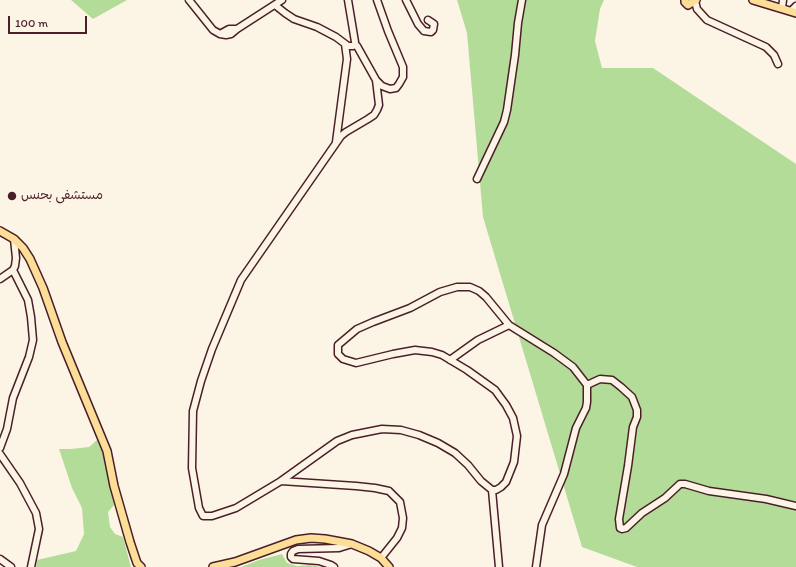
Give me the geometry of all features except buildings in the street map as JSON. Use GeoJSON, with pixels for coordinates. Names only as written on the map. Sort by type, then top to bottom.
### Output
{"type":"FeatureCollection","features":[{"type":"Feature","properties":{"kind":"main road"},"geometry":{"type":"LineString","coordinates":[[685,0],[688,5],[695,0]]}},
{"type":"Feature","properties":{"kind":"main road"},"geometry":{"type":"LineString","coordinates":[[753,0],[794,10]]}},
{"type":"Feature","properties":{"kind":"main road"},"geometry":{"type":"LineString","coordinates":[[0,231],[14,239],[23,248],[30,259],[43,288],[62,342],[107,451],[116,493],[130,542],[137,562],[141,567]]}},
{"type":"Feature","properties":{"kind":"main road"},"geometry":{"type":"LineString","coordinates":[[213,567],[235,562],[296,540],[325,539],[352,544],[369,551],[381,558],[389,567]]}},
{"type":"Feature","properties":{"kind":"street"},"geometry":{"type":"LineString","coordinates":[[189,0],[212,30],[220,34],[229,29],[236,29],[282,0]]}},
{"type":"Feature","properties":{"kind":"street"},"geometry":{"type":"LineString","coordinates":[[348,0],[355,45],[376,80],[385,88],[396,88],[403,73],[403,67],[377,0]]}},
{"type":"Feature","properties":{"kind":"street"},"geometry":{"type":"LineString","coordinates":[[406,0],[418,24],[424,31],[430,32],[433,30],[434,24],[428,20]]}},
{"type":"Feature","properties":{"kind":"street"},"geometry":{"type":"LineString","coordinates":[[477,179],[504,122],[507,110],[522,0]]}},
{"type":"Feature","properties":{"kind":"street"},"geometry":{"type":"LineString","coordinates":[[695,0],[697,9],[707,20],[766,47],[774,55],[778,64]]}},
{"type":"Feature","properties":{"kind":"street"},"geometry":{"type":"LineString","coordinates":[[782,8],[783,0]]}},
{"type":"Feature","properties":{"kind":"street"},"geometry":{"type":"LineString","coordinates":[[275,5],[294,19],[317,27],[336,37],[348,46],[355,45]]}},
{"type":"Feature","properties":{"kind":"street"},"geometry":{"type":"LineString","coordinates":[[336,144],[347,59],[345,44]]}},
{"type":"Feature","properties":{"kind":"street"},"geometry":{"type":"LineString","coordinates":[[376,80],[379,104],[377,110],[368,119],[346,132],[336,144],[241,280],[212,349],[200,381],[193,411],[192,468],[199,508],[203,516],[212,516],[236,508],[281,481],[344,437],[372,430],[401,430],[419,435],[449,449],[468,465],[492,490],[498,567]]}},
{"type":"Feature","properties":{"kind":"street"},"geometry":{"type":"LineString","coordinates":[[0,448],[7,429],[13,398],[30,353],[33,340],[28,300],[13,270],[16,258],[14,239]]}},
{"type":"Feature","properties":{"kind":"street"},"geometry":{"type":"LineString","coordinates":[[0,279],[13,270]]}},
{"type":"Feature","properties":{"kind":"street"},"geometry":{"type":"LineString","coordinates":[[492,490],[496,490],[506,482],[514,462],[517,436],[513,418],[495,390],[442,355],[432,352],[415,350],[356,363],[339,357],[337,349],[338,345],[357,329],[410,308],[440,292],[458,287],[470,287],[479,291],[509,325],[573,367],[588,385],[586,408],[576,428],[564,474],[542,525],[536,567]]}},
{"type":"Feature","properties":{"kind":"street"},"geometry":{"type":"LineString","coordinates":[[450,360],[478,340],[509,325]]}},
{"type":"Feature","properties":{"kind":"street"},"geometry":{"type":"LineString","coordinates":[[588,385],[600,379],[612,380],[632,397],[637,410],[618,524],[620,528],[626,528],[642,513],[665,498],[680,484],[709,491],[766,499],[796,506]]}},
{"type":"Feature","properties":{"kind":"street"},"geometry":{"type":"LineString","coordinates":[[0,454],[20,484],[37,517],[39,529],[31,567]]}},
{"type":"Feature","properties":{"kind":"street"},"geometry":{"type":"LineString","coordinates":[[281,481],[375,488],[389,491],[400,502],[403,518],[402,528],[397,538],[381,558]]}},
{"type":"Feature","properties":{"kind":"street"},"geometry":{"type":"LineString","coordinates":[[334,567],[319,561],[293,559],[291,554],[293,551],[298,550],[339,548],[352,544]]}},
{"type":"Feature","properties":{"kind":"street"},"geometry":{"type":"LineString","coordinates":[[0,559],[11,567]]}},
{"type":"Feature","properties":{"kind":"green space"},"geometry":{"type":"Polygon","coordinates":[[[71,0],[127,0],[93,19],[71,0]]]}},
{"type":"Feature","properties":{"kind":"green space"},"geometry":{"type":"Polygon","coordinates":[[[457,0],[604,0],[600,9],[595,41],[602,68],[653,68],[796,164],[796,567],[637,567],[582,547],[483,217],[467,33],[457,0]]]}},
{"type":"Feature","properties":{"kind":"green space"},"geometry":{"type":"Polygon","coordinates":[[[97,440],[104,457],[114,505],[108,512],[110,527],[115,534],[123,537],[131,567],[36,567],[37,560],[76,551],[84,534],[82,508],[72,488],[59,449],[89,447],[97,440]]]}},
{"type":"Feature","properties":{"kind":"green space"},"geometry":{"type":"Polygon","coordinates":[[[282,554],[287,563],[297,566],[310,565],[321,567],[241,567],[259,560],[282,554]]]}},
{"type":"Feature","properties":{"kind":"place","name":"مستشفى بحنس"},"geometry":{"type":"Point","coordinates":[12,196]}}]}
